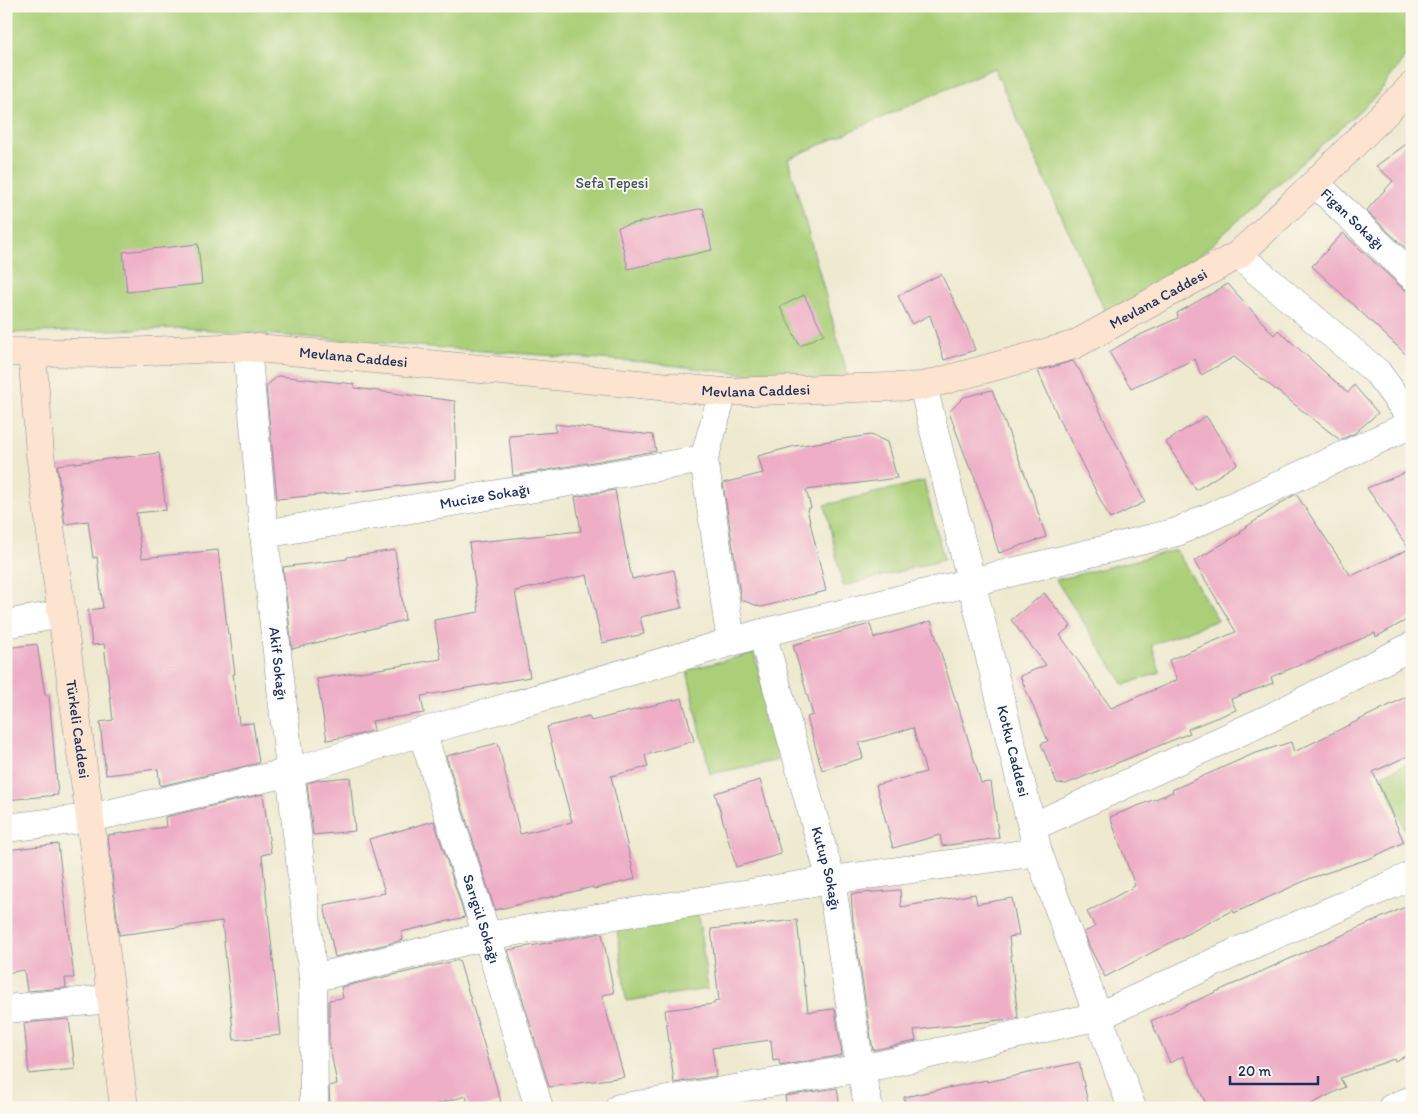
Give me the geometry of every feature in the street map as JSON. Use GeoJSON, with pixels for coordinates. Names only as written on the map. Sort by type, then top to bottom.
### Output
{"type":"FeatureCollection","features":[{"type":"Feature","properties":{"kind":"street","name":"Mevlana Caddesi"},"geometry":{"type":"LineString","coordinates":[[19,352],[97,353],[247,347],[723,392],[923,386],[1074,345],[1238,255],[1315,183],[1412,86]]}},
{"type":"Feature","properties":{"kind":"street","name":"Figan Sokağı"},"geometry":{"type":"LineString","coordinates":[[1315,183],[1412,276]]}},
{"type":"Feature","properties":{"kind":"street"},"geometry":{"type":"LineString","coordinates":[[1238,255],[1377,372],[1412,419]]}},
{"type":"Feature","properties":{"kind":"street","name":"Akif Sokağı"},"geometry":{"type":"LineString","coordinates":[[247,347],[264,534],[313,978],[314,1108]]}},
{"type":"Feature","properties":{"kind":"street","name":"Türkeli Caddesi"},"geometry":{"type":"LineString","coordinates":[[19,352],[40,454],[90,818],[124,1108]]}},
{"type":"Feature","properties":{"kind":"street","name":"Kotku Caddesi"},"geometry":{"type":"LineString","coordinates":[[923,386],[1035,839],[1132,1108]]}},
{"type":"Feature","properties":{"kind":"street"},"geometry":{"type":"LineString","coordinates":[[723,392],[704,459],[732,642]]}},
{"type":"Feature","properties":{"kind":"street"},"geometry":{"type":"LineString","coordinates":[[6,828],[90,818],[291,772],[732,642],[1178,532],[1412,424]]}},
{"type":"Feature","properties":{"kind":"street","name":"Mucize Sokağı"},"geometry":{"type":"LineString","coordinates":[[264,534],[704,459]]}},
{"type":"Feature","properties":{"kind":"street"},"geometry":{"type":"LineString","coordinates":[[6,624],[62,614]]}},
{"type":"Feature","properties":{"kind":"street","name":"Kutup Sokağı"},"geometry":{"type":"LineString","coordinates":[[762,634],[831,880],[868,1108]]}},
{"type":"Feature","properties":{"kind":"street"},"geometry":{"type":"LineString","coordinates":[[313,978],[487,936],[831,880],[1035,839],[1412,646]]}},
{"type":"Feature","properties":{"kind":"street","name":"Sarıgül Sokağı"},"geometry":{"type":"LineString","coordinates":[[422,732],[539,1108]]}},
{"type":"Feature","properties":{"kind":"street"},"geometry":{"type":"LineString","coordinates":[[620,1108],[880,1065],[1099,1016],[1254,944],[1412,875]]}},
{"type":"Feature","properties":{"kind":"street"},"geometry":{"type":"LineString","coordinates":[[6,1009],[110,999]]}},
{"type":"Feature","properties":{"kind":"street"},"geometry":{"type":"LineString","coordinates":[[1392,1108],[1412,1100]]}},
{"type":"Feature","properties":{"kind":"green space","name":"Sefa Tepesi"},"geometry":{"type":"Polygon","coordinates":[[[6,6],[1412,6],[1412,48],[1378,94],[1188,266],[1109,320],[994,68],[788,159],[849,380],[758,376],[644,362],[186,328],[6,333],[6,6]]]}},
{"type":"Feature","properties":{"kind":"green space"},"geometry":{"type":"Polygon","coordinates":[[[924,481],[944,560],[843,586],[825,505],[924,481]]]}},
{"type":"Feature","properties":{"kind":"green space"},"geometry":{"type":"Polygon","coordinates":[[[1176,550],[1218,620],[1152,645],[1160,672],[1124,685],[1056,580],[1176,550]]]}},
{"type":"Feature","properties":{"kind":"green space"},"geometry":{"type":"Polygon","coordinates":[[[754,653],[780,760],[710,774],[687,670],[754,653]]]}},
{"type":"Feature","properties":{"kind":"green space"},"geometry":{"type":"Polygon","coordinates":[[[1412,762],[1412,842],[1410,842],[1382,775],[1412,762]]]}},
{"type":"Feature","properties":{"kind":"green space"},"geometry":{"type":"Polygon","coordinates":[[[698,913],[708,989],[626,1001],[617,928],[698,913]]]}},
{"type":"Feature","properties":{"kind":"building"},"geometry":{"type":"Polygon","coordinates":[[[1412,140],[1412,254],[1366,211],[1393,181],[1376,166],[1412,140]]]}},
{"type":"Feature","properties":{"kind":"building"},"geometry":{"type":"Polygon","coordinates":[[[703,208],[712,250],[628,269],[618,227],[703,208]]]}},
{"type":"Feature","properties":{"kind":"building"},"geometry":{"type":"Polygon","coordinates":[[[1343,233],[1401,287],[1412,291],[1412,360],[1312,266],[1343,233]]]}},
{"type":"Feature","properties":{"kind":"building"},"geometry":{"type":"Polygon","coordinates":[[[198,244],[202,284],[127,292],[123,252],[198,244]]]}},
{"type":"Feature","properties":{"kind":"building"},"geometry":{"type":"Polygon","coordinates":[[[941,274],[967,328],[975,350],[944,360],[930,315],[912,324],[898,296],[941,274]]]}},
{"type":"Feature","properties":{"kind":"building"},"geometry":{"type":"Polygon","coordinates":[[[1228,284],[1274,335],[1278,330],[1348,393],[1354,385],[1378,413],[1355,433],[1340,440],[1234,357],[1201,375],[1195,359],[1131,388],[1109,352],[1131,339],[1178,318],[1177,313],[1228,284]]]}},
{"type":"Feature","properties":{"kind":"building"},"geometry":{"type":"Polygon","coordinates":[[[804,295],[824,334],[800,346],[780,307],[804,295]]]}},
{"type":"Feature","properties":{"kind":"building"},"geometry":{"type":"Polygon","coordinates":[[[1073,361],[1079,369],[1145,502],[1110,519],[1065,433],[1038,371],[1073,361]]]}},
{"type":"Feature","properties":{"kind":"building"},"geometry":{"type":"Polygon","coordinates":[[[278,376],[354,384],[355,388],[455,401],[457,479],[277,499],[266,386],[278,376]]]}},
{"type":"Feature","properties":{"kind":"building"},"geometry":{"type":"Polygon","coordinates":[[[992,390],[1031,490],[1046,537],[999,553],[972,469],[970,469],[949,412],[964,397],[992,390]]]}},
{"type":"Feature","properties":{"kind":"building"},"geometry":{"type":"Polygon","coordinates":[[[1206,416],[1237,464],[1196,490],[1166,442],[1206,416]]]}},
{"type":"Feature","properties":{"kind":"building"},"geometry":{"type":"Polygon","coordinates":[[[555,424],[653,435],[656,451],[513,476],[509,436],[556,432],[555,424]]]}},
{"type":"Feature","properties":{"kind":"building"},"geometry":{"type":"Polygon","coordinates":[[[871,435],[887,442],[897,478],[806,490],[811,508],[807,509],[826,591],[761,607],[741,600],[723,483],[763,473],[758,456],[795,446],[871,435]]]}},
{"type":"Feature","properties":{"kind":"building"},"geometry":{"type":"Polygon","coordinates":[[[159,453],[166,510],[136,513],[142,558],[218,550],[228,635],[230,635],[235,674],[233,674],[239,724],[253,723],[259,763],[160,786],[158,769],[106,775],[100,722],[113,720],[104,644],[92,645],[88,610],[103,608],[97,557],[93,558],[88,521],[65,524],[57,465],[159,453]]]}},
{"type":"Feature","properties":{"kind":"building"},"geometry":{"type":"Polygon","coordinates":[[[1412,470],[1412,617],[1376,637],[1375,633],[1271,677],[1273,683],[1231,699],[1236,710],[1188,729],[1190,733],[1066,784],[1057,783],[1041,744],[1048,741],[1020,676],[1046,665],[1011,620],[1044,593],[1071,626],[1060,635],[1111,708],[1177,680],[1169,660],[1236,632],[1194,561],[1241,533],[1240,531],[1296,494],[1351,576],[1409,549],[1367,488],[1412,470]]]}},
{"type":"Feature","properties":{"kind":"building"},"geometry":{"type":"Polygon","coordinates":[[[615,490],[632,579],[674,570],[682,608],[640,617],[644,634],[602,643],[587,575],[515,591],[530,677],[421,696],[424,713],[372,721],[374,730],[358,735],[327,740],[317,679],[441,659],[434,620],[479,612],[469,543],[581,531],[575,497],[615,490]]]}},
{"type":"Feature","properties":{"kind":"building"},"geometry":{"type":"Polygon","coordinates":[[[395,550],[405,620],[292,649],[283,567],[347,559],[347,557],[395,550]]]}},
{"type":"Feature","properties":{"kind":"building"},"geometry":{"type":"Polygon","coordinates":[[[931,621],[981,783],[991,782],[999,838],[942,846],[940,835],[893,848],[876,785],[926,772],[913,728],[859,743],[863,758],[822,770],[807,717],[813,715],[793,645],[870,624],[874,638],[931,621]]]}},
{"type":"Feature","properties":{"kind":"building"},"geometry":{"type":"Polygon","coordinates":[[[37,644],[45,695],[49,695],[58,795],[6,800],[6,648],[37,644]]]}},
{"type":"Feature","properties":{"kind":"building"},"geometry":{"type":"Polygon","coordinates":[[[1412,694],[1412,754],[1373,772],[1404,842],[1371,858],[1311,878],[1234,913],[1233,910],[1105,977],[1084,932],[1095,927],[1087,912],[1135,886],[1110,817],[1173,792],[1172,790],[1253,754],[1291,742],[1294,752],[1412,694]]]}},
{"type":"Feature","properties":{"kind":"building"},"geometry":{"type":"Polygon","coordinates":[[[682,698],[694,741],[645,755],[648,767],[611,776],[635,879],[495,910],[446,756],[498,743],[520,834],[572,822],[547,727],[589,716],[591,721],[682,698]]]}},
{"type":"Feature","properties":{"kind":"building"},"geometry":{"type":"Polygon","coordinates":[[[350,777],[355,831],[313,835],[307,783],[350,777]]]}},
{"type":"Feature","properties":{"kind":"building"},"geometry":{"type":"Polygon","coordinates":[[[760,780],[781,854],[736,867],[715,793],[760,780]]]}},
{"type":"Feature","properties":{"kind":"building"},"geometry":{"type":"Polygon","coordinates":[[[263,794],[271,853],[262,855],[281,1035],[234,1040],[222,921],[119,935],[108,835],[166,827],[165,817],[263,794]]]}},
{"type":"Feature","properties":{"kind":"building"},"geometry":{"type":"Polygon","coordinates":[[[434,821],[465,917],[401,932],[403,940],[335,957],[324,905],[385,893],[369,839],[434,821]]]}},
{"type":"Feature","properties":{"kind":"building"},"geometry":{"type":"Polygon","coordinates":[[[58,844],[74,978],[65,978],[66,988],[27,991],[24,970],[6,973],[6,850],[58,844]]]}},
{"type":"Feature","properties":{"kind":"building"},"geometry":{"type":"Polygon","coordinates":[[[900,890],[901,907],[975,894],[977,904],[1012,898],[1019,935],[1009,937],[1018,1018],[914,1030],[916,1041],[873,1050],[853,920],[851,894],[900,890]]]}},
{"type":"Feature","properties":{"kind":"building"},"geometry":{"type":"Polygon","coordinates":[[[1412,904],[1412,1053],[1395,1061],[1394,1059],[1340,1078],[1345,1087],[1303,1108],[1208,1108],[1183,1056],[1170,1063],[1151,1021],[1412,904]]]}},
{"type":"Feature","properties":{"kind":"building"},"geometry":{"type":"Polygon","coordinates":[[[797,920],[808,1012],[835,1009],[842,1055],[780,1066],[779,1060],[773,1061],[771,1040],[712,1048],[716,1076],[674,1083],[665,1010],[714,1004],[714,1002],[719,1001],[711,929],[797,920]]]}},
{"type":"Feature","properties":{"kind":"building"},"geometry":{"type":"Polygon","coordinates":[[[602,933],[614,993],[602,995],[624,1077],[549,1087],[508,950],[602,933]]]}},
{"type":"Feature","properties":{"kind":"building"},"geometry":{"type":"Polygon","coordinates":[[[459,960],[501,1102],[482,1108],[469,1108],[466,1096],[424,1108],[330,1108],[329,1086],[337,1084],[329,1041],[329,1000],[343,998],[341,987],[459,960]]]}},
{"type":"Feature","properties":{"kind":"building"},"geometry":{"type":"Polygon","coordinates":[[[69,1019],[75,1069],[29,1074],[24,1023],[69,1019]]]}},
{"type":"Feature","properties":{"kind":"building"},"geometry":{"type":"Polygon","coordinates":[[[1079,1062],[1089,1108],[905,1108],[904,1097],[987,1080],[987,1082],[1079,1062]]]}},
{"type":"Feature","properties":{"kind":"building"},"geometry":{"type":"Polygon","coordinates":[[[837,1088],[840,1108],[787,1108],[785,1096],[837,1088]]]}}]}
